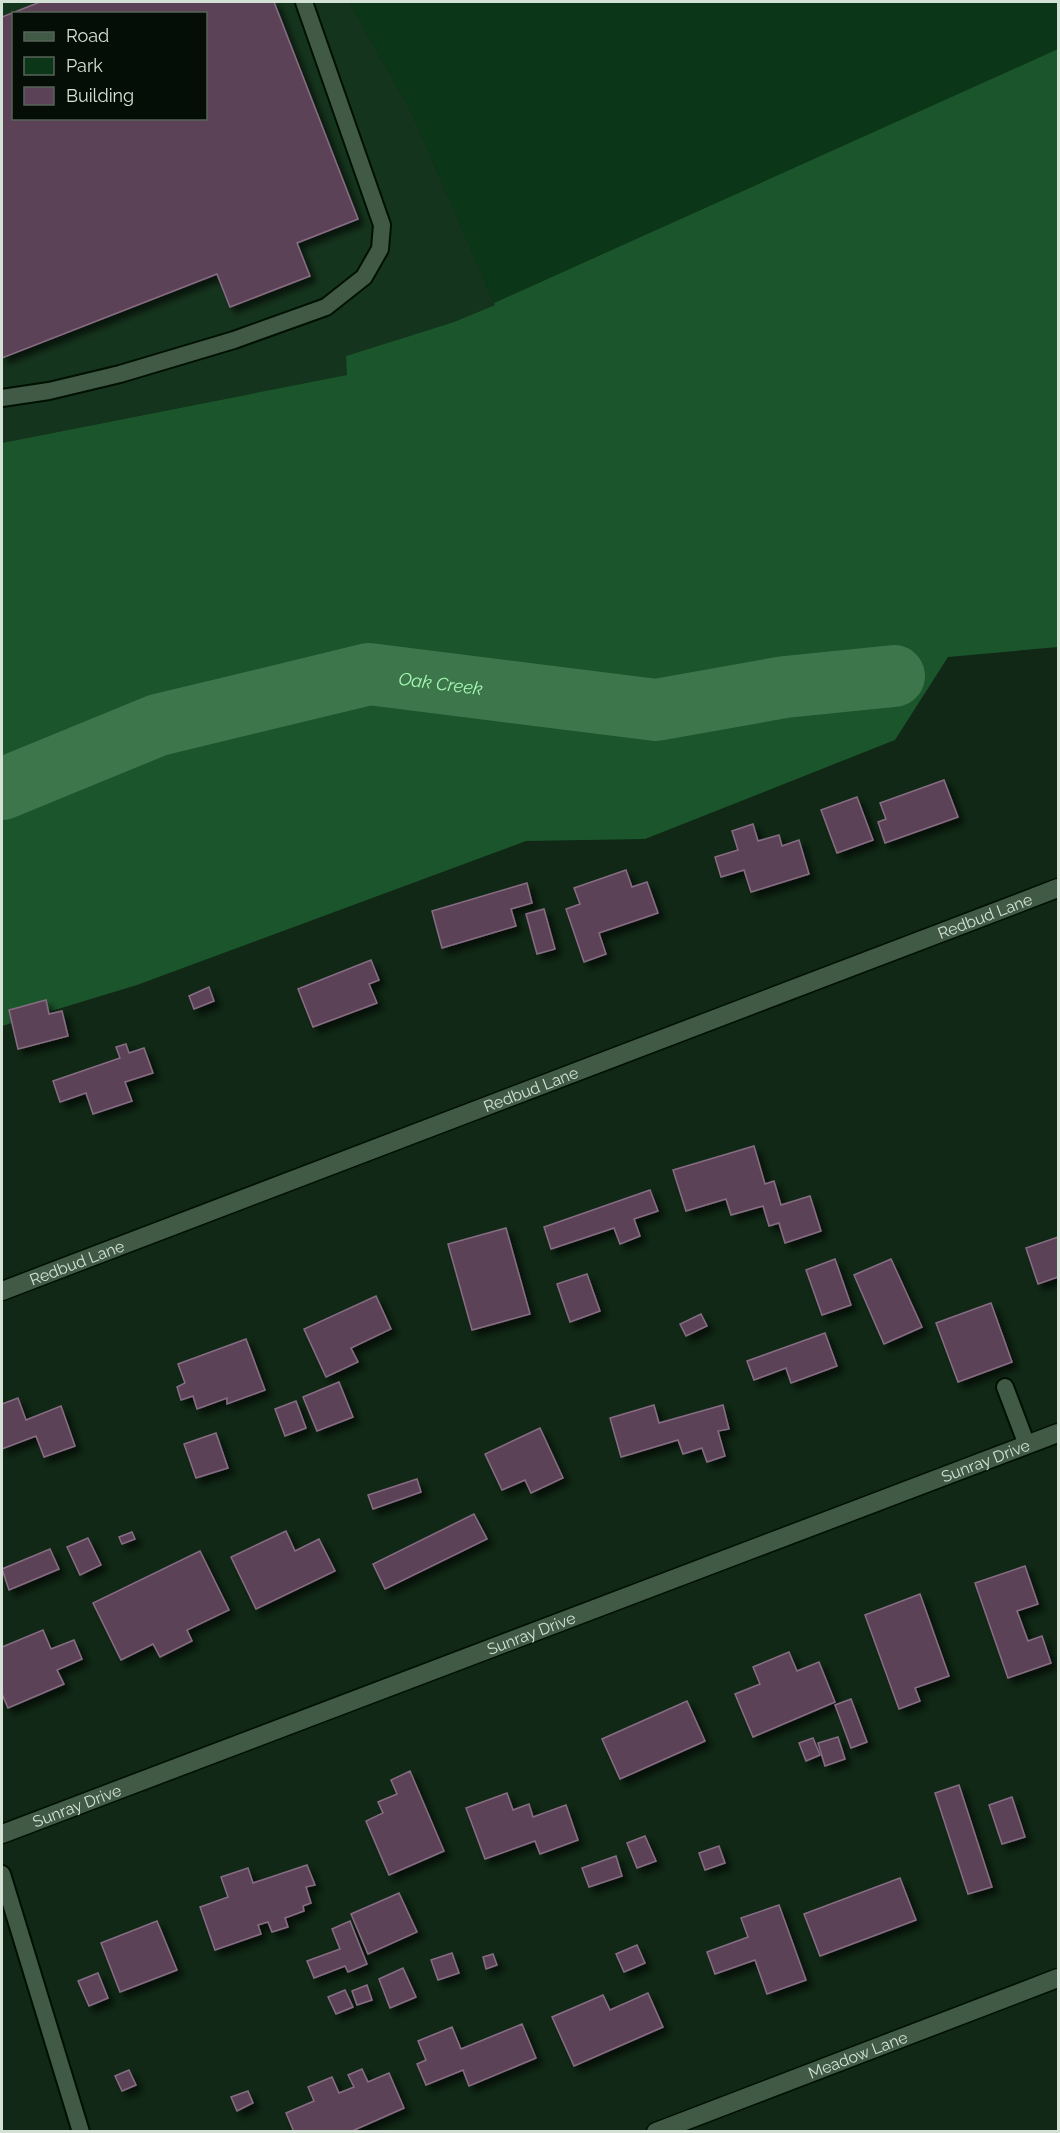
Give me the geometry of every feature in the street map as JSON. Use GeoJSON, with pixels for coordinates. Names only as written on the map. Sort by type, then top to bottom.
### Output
{"type":"FeatureCollection","features":[{"type":"Feature","properties":{"kind":"street","name":"Redbud Lane"},"geometry":{"type":"LineString","coordinates":[[2,1291],[1059,888]]}},
{"type":"Feature","properties":{"kind":"street","name":"Sunray Drive"},"geometry":{"type":"LineString","coordinates":[[2,1834],[1059,1433]]}},
{"type":"Feature","properties":{"kind":"street","name":"Meadow Lane"},"geometry":{"type":"LineString","coordinates":[[656,2132],[1059,1978]]}},
{"type":"Feature","properties":{"kind":"lane"},"geometry":{"type":"LineString","coordinates":[[2,398],[49,391],[120,374],[234,340],[326,307],[364,277],[380,249],[382,225],[304,2]]}},
{"type":"Feature","properties":{"kind":"lane"},"geometry":{"type":"LineString","coordinates":[[1005,1387],[1027,1445]]}},
{"type":"Feature","properties":{"kind":"lane"},"geometry":{"type":"LineString","coordinates":[[2,1874],[81,2132]]}},
{"type":"Feature","properties":{"kind":"shaded area"},"geometry":{"type":"Polygon","coordinates":[[[2,2],[349,2],[411,111],[495,305],[454,322],[346,356],[348,375],[2,443],[2,2]]]}},
{"type":"Feature","properties":{"kind":"shaded area"},"geometry":{"type":"Polygon","coordinates":[[[1058,49],[1058,647],[948,657],[895,740],[645,839],[526,841],[137,985],[2,1026],[2,443],[347,375],[346,356],[454,322],[495,305],[494,303],[1058,49]]]}},
{"type":"Feature","properties":{"kind":"green space"},"geometry":{"type":"Polygon","coordinates":[[[349,2],[1058,2],[1058,49],[494,303],[411,111],[349,2]]]}},
{"type":"Feature","properties":{"kind":"building"},"geometry":{"type":"Polygon","coordinates":[[[40,2],[274,2],[358,219],[297,243],[310,276],[230,307],[217,274],[2,358],[2,17],[12,13],[12,120],[207,120],[207,12],[15,12],[40,2]]]}},
{"type":"Feature","properties":{"kind":"building"},"geometry":{"type":"Polygon","coordinates":[[[944,780],[958,817],[885,843],[878,822],[886,819],[880,803],[944,780]]]}},
{"type":"Feature","properties":{"kind":"building"},"geometry":{"type":"Polygon","coordinates":[[[857,797],[873,840],[837,853],[821,810],[857,797]]]}},
{"type":"Feature","properties":{"kind":"building"},"geometry":{"type":"Polygon","coordinates":[[[753,824],[758,841],[779,835],[782,846],[799,840],[809,874],[751,892],[744,870],[721,877],[715,857],[738,850],[732,831],[753,824]]]}},
{"type":"Feature","properties":{"kind":"building"},"geometry":{"type":"Polygon","coordinates":[[[626,870],[632,887],[647,882],[658,913],[599,933],[606,954],[584,962],[566,909],[580,904],[574,888],[626,870]]]}},
{"type":"Feature","properties":{"kind":"building"},"geometry":{"type":"Polygon","coordinates":[[[527,883],[532,903],[511,909],[516,926],[442,948],[432,911],[527,883]]]}},
{"type":"Feature","properties":{"kind":"building"},"geometry":{"type":"Polygon","coordinates":[[[544,909],[555,949],[537,954],[526,914],[544,909]]]}},
{"type":"Feature","properties":{"kind":"building"},"geometry":{"type":"Polygon","coordinates":[[[371,960],[379,980],[369,984],[377,1003],[313,1027],[298,989],[371,960]]]}},
{"type":"Feature","properties":{"kind":"building"},"geometry":{"type":"Polygon","coordinates":[[[209,987],[214,1001],[194,1009],[189,996],[209,987]]]}},
{"type":"Feature","properties":{"kind":"building"},"geometry":{"type":"Polygon","coordinates":[[[46,1000],[49,1014],[62,1011],[68,1036],[18,1049],[9,1010],[46,1000]]]}},
{"type":"Feature","properties":{"kind":"building"},"geometry":{"type":"Polygon","coordinates":[[[126,1044],[129,1053],[144,1048],[153,1073],[125,1082],[132,1101],[93,1114],[86,1093],[60,1102],[53,1081],[120,1058],[116,1047],[126,1044]]]}},
{"type":"Feature","properties":{"kind":"building"},"geometry":{"type":"Polygon","coordinates":[[[754,1146],[765,1184],[774,1181],[781,1205],[810,1196],[821,1231],[785,1243],[779,1223],[769,1226],[763,1206],[731,1215],[726,1199],[686,1211],[673,1170],[754,1146]]]}},
{"type":"Feature","properties":{"kind":"building"},"geometry":{"type":"Polygon","coordinates":[[[650,1190],[658,1211],[634,1219],[640,1236],[620,1244],[614,1228],[551,1249],[544,1227],[650,1190]]]}},
{"type":"Feature","properties":{"kind":"building"},"geometry":{"type":"Polygon","coordinates":[[[506,1228],[530,1314],[472,1330],[448,1244],[506,1228]]]}},
{"type":"Feature","properties":{"kind":"building"},"geometry":{"type":"Polygon","coordinates":[[[1058,1237],[1058,1277],[1038,1284],[1026,1248],[1058,1237]]]}},
{"type":"Feature","properties":{"kind":"building"},"geometry":{"type":"Polygon","coordinates":[[[835,1259],[851,1305],[822,1315],[806,1270],[835,1259]]]}},
{"type":"Feature","properties":{"kind":"building"},"geometry":{"type":"Polygon","coordinates":[[[891,1259],[922,1327],[884,1344],[854,1275],[891,1259]]]}},
{"type":"Feature","properties":{"kind":"building"},"geometry":{"type":"Polygon","coordinates":[[[587,1274],[600,1311],[570,1322],[557,1284],[587,1274]]]}},
{"type":"Feature","properties":{"kind":"building"},"geometry":{"type":"Polygon","coordinates":[[[376,1296],[391,1329],[351,1348],[358,1362],[326,1377],[304,1329],[376,1296]]]}},
{"type":"Feature","properties":{"kind":"building"},"geometry":{"type":"Polygon","coordinates":[[[991,1303],[1012,1362],[958,1382],[936,1323],[991,1303]]]}},
{"type":"Feature","properties":{"kind":"building"},"geometry":{"type":"Polygon","coordinates":[[[701,1314],[707,1326],[686,1336],[680,1324],[701,1314]]]}},
{"type":"Feature","properties":{"kind":"building"},"geometry":{"type":"Polygon","coordinates":[[[825,1333],[837,1366],[791,1383],[786,1368],[754,1380],[747,1361],[825,1333]]]}},
{"type":"Feature","properties":{"kind":"building"},"geometry":{"type":"Polygon","coordinates":[[[246,1339],[265,1390],[227,1404],[227,1398],[197,1409],[193,1396],[181,1400],[177,1387],[185,1383],[178,1364],[246,1339]]]}},
{"type":"Feature","properties":{"kind":"building"},"geometry":{"type":"Polygon","coordinates":[[[339,1382],[353,1417],[317,1431],[303,1397],[339,1382]]]}},
{"type":"Feature","properties":{"kind":"building"},"geometry":{"type":"Polygon","coordinates":[[[18,1398],[26,1420],[61,1406],[75,1446],[44,1457],[36,1436],[2,1449],[2,1404],[18,1398]]]}},
{"type":"Feature","properties":{"kind":"building"},"geometry":{"type":"Polygon","coordinates":[[[296,1401],[306,1428],[285,1436],[275,1409],[296,1401]]]}},
{"type":"Feature","properties":{"kind":"building"},"geometry":{"type":"Polygon","coordinates":[[[654,1405],[659,1423],[723,1405],[729,1429],[718,1431],[725,1456],[707,1462],[702,1448],[683,1454],[678,1440],[621,1457],[610,1418],[654,1405]]]}},
{"type":"Feature","properties":{"kind":"building"},"geometry":{"type":"Polygon","coordinates":[[[540,1428],[563,1478],[531,1493],[525,1480],[502,1490],[485,1454],[540,1428]]]}},
{"type":"Feature","properties":{"kind":"building"},"geometry":{"type":"Polygon","coordinates":[[[216,1433],[228,1468],[196,1478],[184,1444],[216,1433]]]}},
{"type":"Feature","properties":{"kind":"building"},"geometry":{"type":"Polygon","coordinates":[[[417,1479],[421,1492],[373,1509],[368,1495],[417,1479]]]}},
{"type":"Feature","properties":{"kind":"building"},"geometry":{"type":"Polygon","coordinates":[[[474,1514],[487,1539],[385,1589],[373,1564],[474,1514]]]}},
{"type":"Feature","properties":{"kind":"building"},"geometry":{"type":"Polygon","coordinates":[[[286,1531],[295,1551],[319,1539],[335,1571],[256,1609],[231,1557],[286,1531]]]}},
{"type":"Feature","properties":{"kind":"building"},"geometry":{"type":"Polygon","coordinates":[[[132,1532],[135,1539],[122,1544],[119,1537],[132,1532]]]}},
{"type":"Feature","properties":{"kind":"building"},"geometry":{"type":"Polygon","coordinates":[[[88,1538],[101,1565],[80,1575],[67,1547],[88,1538]]]}},
{"type":"Feature","properties":{"kind":"building"},"geometry":{"type":"Polygon","coordinates":[[[50,1549],[59,1569],[9,1590],[2,1569],[50,1549]]]}},
{"type":"Feature","properties":{"kind":"building"},"geometry":{"type":"Polygon","coordinates":[[[200,1551],[229,1610],[187,1630],[192,1641],[160,1657],[153,1644],[121,1660],[93,1603],[200,1551]]]}},
{"type":"Feature","properties":{"kind":"building"},"geometry":{"type":"Polygon","coordinates":[[[1025,1566],[1038,1604],[1017,1611],[1028,1641],[1042,1636],[1051,1663],[1008,1678],[975,1583],[1025,1566]]]}},
{"type":"Feature","properties":{"kind":"building"},"geometry":{"type":"Polygon","coordinates":[[[920,1594],[949,1676],[915,1688],[920,1701],[899,1709],[865,1615],[920,1594]]]}},
{"type":"Feature","properties":{"kind":"building"},"geometry":{"type":"Polygon","coordinates":[[[43,1630],[51,1649],[74,1640],[82,1659],[57,1670],[64,1684],[8,1708],[2,1694],[2,1647],[43,1630]]]}},
{"type":"Feature","properties":{"kind":"building"},"geometry":{"type":"Polygon","coordinates":[[[789,1652],[797,1671],[819,1662],[835,1702],[753,1737],[735,1694],[760,1684],[753,1667],[789,1652]]]}},
{"type":"Feature","properties":{"kind":"building"},"geometry":{"type":"Polygon","coordinates":[[[851,1699],[867,1742],[851,1748],[835,1705],[851,1699]]]}},
{"type":"Feature","properties":{"kind":"building"},"geometry":{"type":"Polygon","coordinates":[[[687,1701],[705,1741],[620,1779],[602,1739],[687,1701]]]}},
{"type":"Feature","properties":{"kind":"building"},"geometry":{"type":"Polygon","coordinates":[[[838,1737],[845,1759],[825,1766],[818,1743],[838,1737]]]}},
{"type":"Feature","properties":{"kind":"building"},"geometry":{"type":"Polygon","coordinates":[[[813,1738],[820,1755],[806,1761],[799,1743],[813,1738]]]}},
{"type":"Feature","properties":{"kind":"building"},"geometry":{"type":"Polygon","coordinates":[[[410,1771],[444,1851],[389,1875],[366,1821],[383,1813],[378,1802],[397,1794],[391,1780],[410,1771]]]}},
{"type":"Feature","properties":{"kind":"building"},"geometry":{"type":"Polygon","coordinates":[[[959,1785],[992,1887],[968,1894],[935,1793],[959,1785]]]}},
{"type":"Feature","properties":{"kind":"building"},"geometry":{"type":"Polygon","coordinates":[[[507,1793],[513,1810],[529,1804],[533,1817],[566,1805],[578,1840],[540,1854],[535,1841],[485,1859],[466,1808],[507,1793]]]}},
{"type":"Feature","properties":{"kind":"building"},"geometry":{"type":"Polygon","coordinates":[[[1012,1797],[1025,1837],[1002,1844],[989,1805],[1012,1797]]]}},
{"type":"Feature","properties":{"kind":"building"},"geometry":{"type":"Polygon","coordinates":[[[645,1836],[656,1861],[637,1868],[627,1843],[645,1836]]]}},
{"type":"Feature","properties":{"kind":"building"},"geometry":{"type":"Polygon","coordinates":[[[719,1846],[725,1863],[705,1870],[699,1853],[719,1846]]]}},
{"type":"Feature","properties":{"kind":"building"},"geometry":{"type":"Polygon","coordinates":[[[616,1856],[622,1876],[589,1887],[582,1868],[616,1856]]]}},
{"type":"Feature","properties":{"kind":"building"},"geometry":{"type":"Polygon","coordinates":[[[307,1865],[315,1885],[306,1887],[311,1903],[303,1906],[304,1911],[285,1918],[288,1927],[272,1932],[268,1922],[258,1925],[261,1934],[215,1950],[200,1907],[228,1897],[221,1877],[248,1868],[253,1883],[307,1865]]]}},
{"type":"Feature","properties":{"kind":"building"},"geometry":{"type":"Polygon","coordinates":[[[900,1878],[916,1920],[820,1956],[804,1914],[900,1878]]]}},
{"type":"Feature","properties":{"kind":"building"},"geometry":{"type":"Polygon","coordinates":[[[399,1893],[417,1932],[368,1954],[351,1914],[399,1893]]]}},
{"type":"Feature","properties":{"kind":"building"},"geometry":{"type":"Polygon","coordinates":[[[779,1905],[806,1980],[767,1994],[755,1960],[715,1974],[707,1952],[748,1937],[741,1918],[779,1905]]]}},
{"type":"Feature","properties":{"kind":"building"},"geometry":{"type":"Polygon","coordinates":[[[157,1921],[177,1970],[120,1992],[101,1943],[157,1921]]]}},
{"type":"Feature","properties":{"kind":"building"},"geometry":{"type":"Polygon","coordinates":[[[350,1921],[367,1964],[348,1972],[345,1966],[314,1978],[307,1961],[340,1949],[332,1929],[350,1921]]]}},
{"type":"Feature","properties":{"kind":"building"},"geometry":{"type":"Polygon","coordinates":[[[637,1945],[645,1963],[624,1972],[616,1954],[637,1945]]]}},
{"type":"Feature","properties":{"kind":"building"},"geometry":{"type":"Polygon","coordinates":[[[452,1953],[459,1973],[438,1980],[431,1960],[452,1953]]]}},
{"type":"Feature","properties":{"kind":"building"},"geometry":{"type":"Polygon","coordinates":[[[493,1954],[497,1965],[486,1969],[483,1957],[493,1954]]]}},
{"type":"Feature","properties":{"kind":"building"},"geometry":{"type":"Polygon","coordinates":[[[403,1968],[416,1997],[390,2008],[379,1979],[403,1968]]]}},
{"type":"Feature","properties":{"kind":"building"},"geometry":{"type":"Polygon","coordinates":[[[98,1973],[108,1998],[89,2006],[78,1981],[98,1973]]]}},
{"type":"Feature","properties":{"kind":"building"},"geometry":{"type":"Polygon","coordinates":[[[367,1985],[372,2000],[357,2005],[352,1991],[367,1985]]]}},
{"type":"Feature","properties":{"kind":"building"},"geometry":{"type":"Polygon","coordinates":[[[345,1990],[353,2007],[336,2014],[328,1997],[345,1990]]]}},
{"type":"Feature","properties":{"kind":"building"},"geometry":{"type":"Polygon","coordinates":[[[648,1993],[663,2027],[574,2066],[552,2017],[603,1995],[610,2010],[648,1993]]]}},
{"type":"Feature","properties":{"kind":"building"},"geometry":{"type":"Polygon","coordinates":[[[522,2024],[536,2058],[469,2086],[463,2070],[426,2085],[417,2064],[426,2060],[418,2041],[452,2027],[461,2049],[522,2024]]]}},
{"type":"Feature","properties":{"kind":"building"},"geometry":{"type":"Polygon","coordinates":[[[362,2069],[368,2082],[389,2073],[404,2108],[350,2132],[294,2132],[286,2113],[314,2101],[308,2087],[332,2077],[339,2093],[354,2087],[348,2075],[362,2069]]]}},
{"type":"Feature","properties":{"kind":"building"},"geometry":{"type":"Polygon","coordinates":[[[129,2070],[136,2085],[122,2091],[115,2076],[129,2070]]]}},
{"type":"Feature","properties":{"kind":"building"},"geometry":{"type":"Polygon","coordinates":[[[248,2091],[253,2103],[237,2111],[231,2097],[248,2091]]]}},
{"type":"Feature","properties":{"kind":"waterway","name":"Oak Creek"},"geometry":{"type":"LineString","coordinates":[[2,789],[158,725],[369,674],[656,710],[785,687],[894,676]]}}]}
